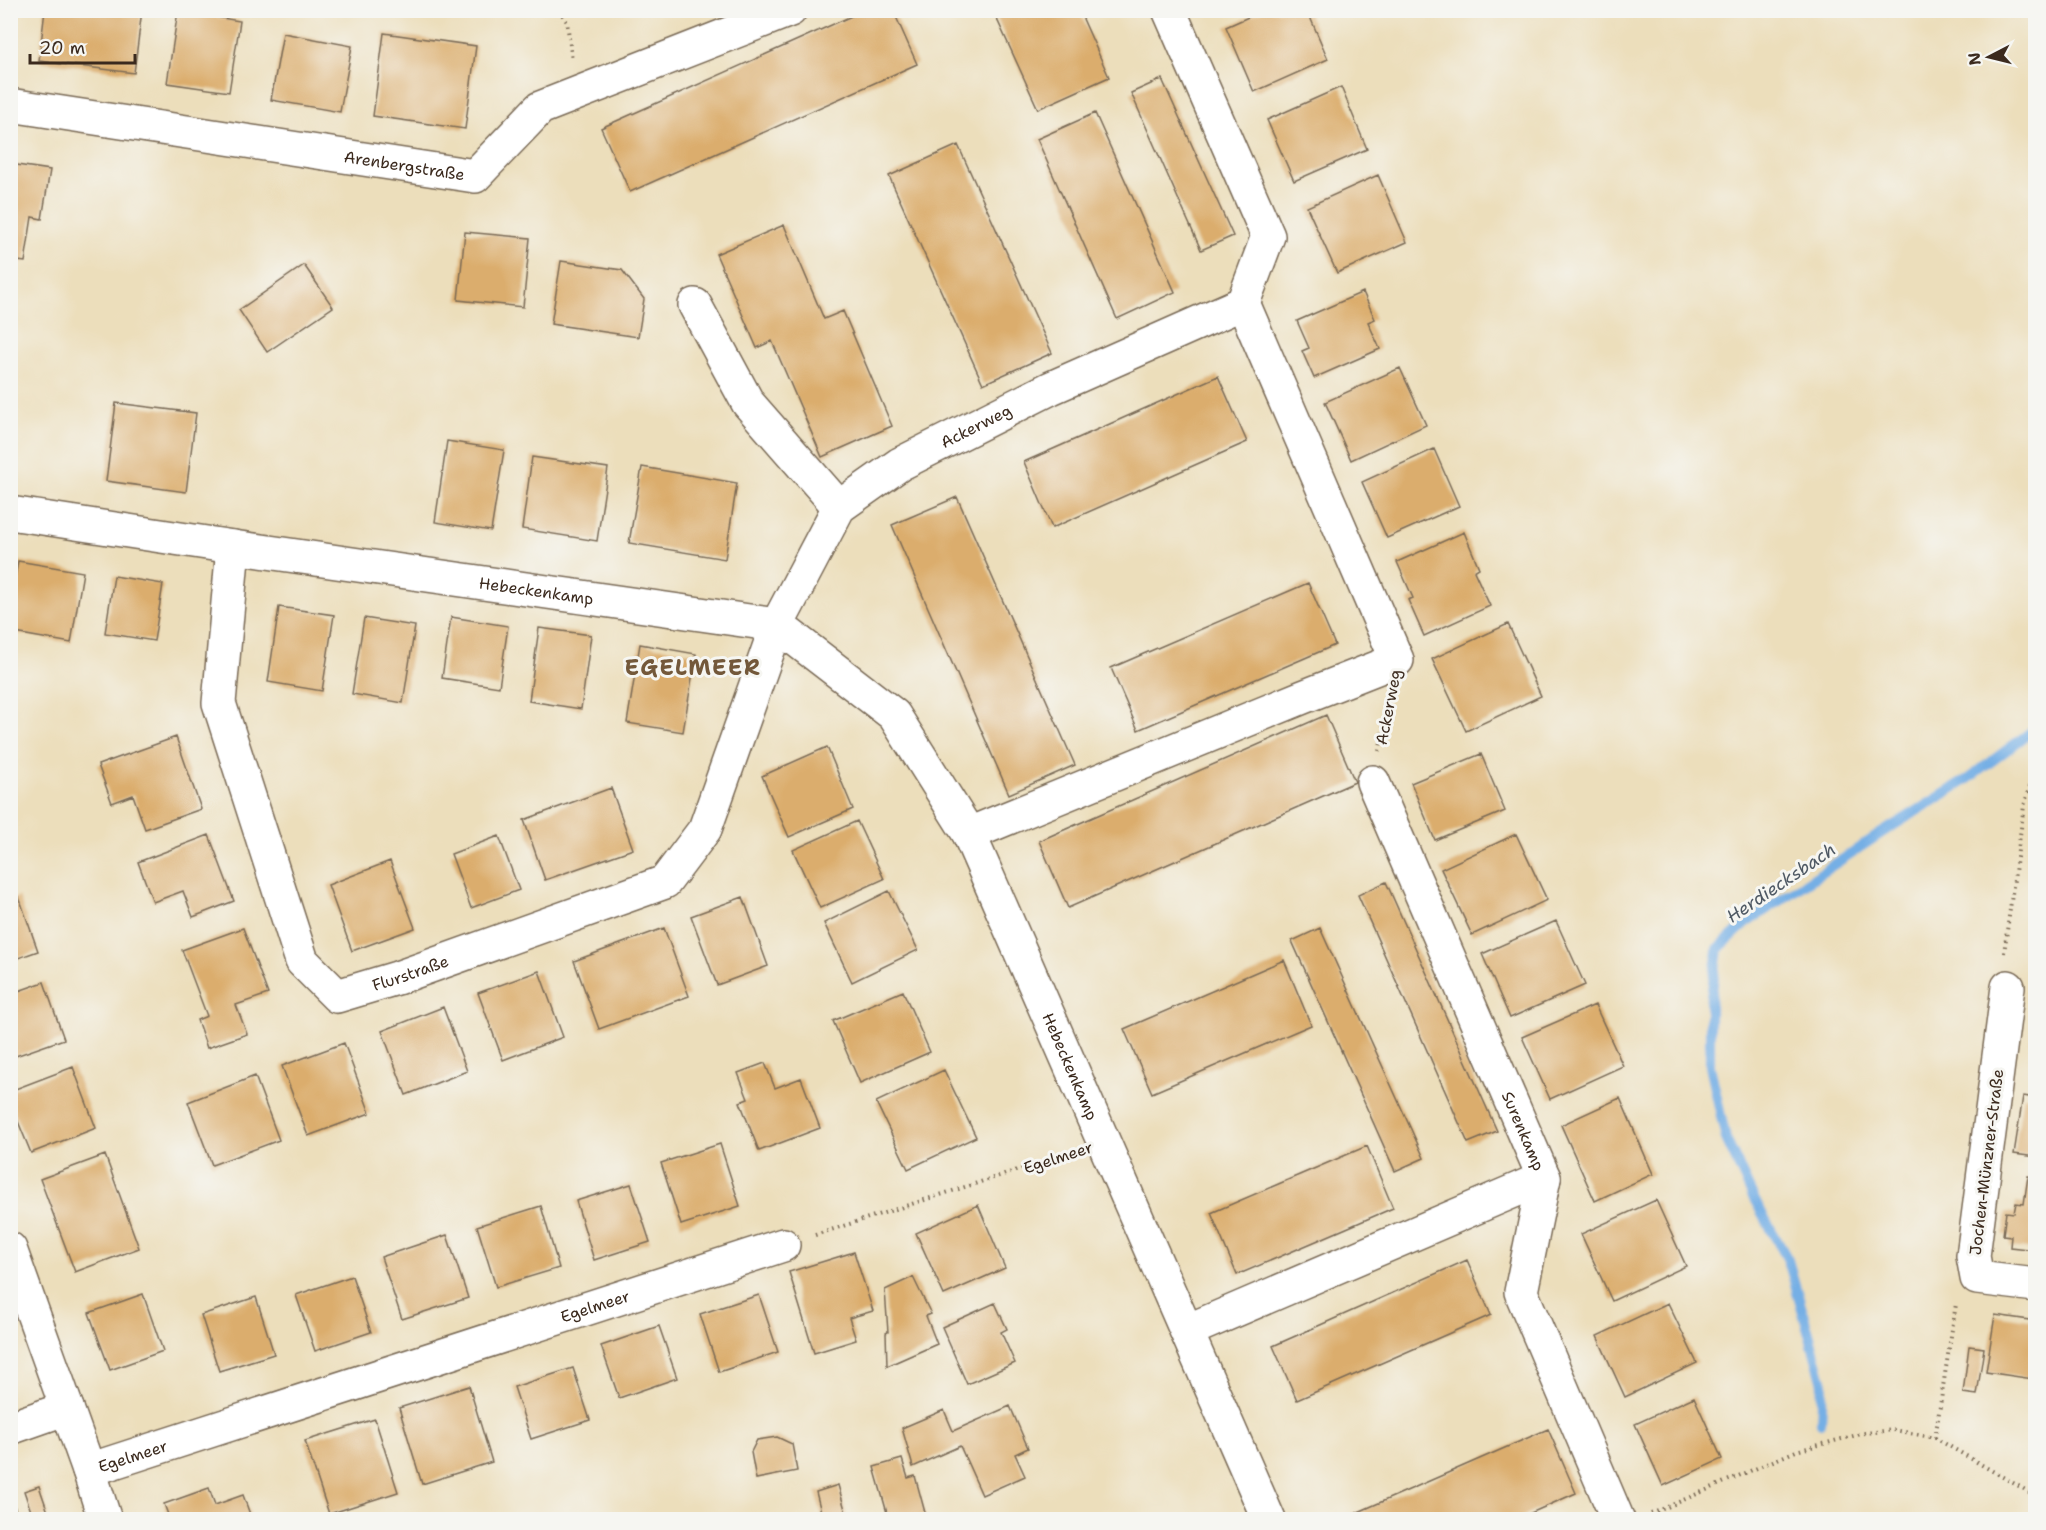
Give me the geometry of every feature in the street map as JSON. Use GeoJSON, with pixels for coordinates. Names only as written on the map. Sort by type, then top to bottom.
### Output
{"type":"FeatureCollection","features":[{"type":"Feature","properties":{"kind":"street","name":"Arenbergstraße"},"geometry":{"type":"LineString","coordinates":[[10,105],[475,176],[540,108],[790,10]]}},
{"type":"Feature","properties":{"kind":"street"},"geometry":{"type":"LineString","coordinates":[[1169,10],[1268,236],[1243,303]]}},
{"type":"Feature","properties":{"kind":"street","name":"Ackerweg"},"geometry":{"type":"LineString","coordinates":[[777,625],[839,507],[900,464],[1041,393],[1243,303],[1397,660]]}},
{"type":"Feature","properties":{"kind":"street"},"geometry":{"type":"LineString","coordinates":[[695,305],[748,403],[839,507]]}},
{"type":"Feature","properties":{"kind":"street","name":"Hebeckenkamp"},"geometry":{"type":"LineString","coordinates":[[10,513],[233,548],[777,625],[894,715],[969,834],[1269,1520]]}},
{"type":"Feature","properties":{"kind":"street","name":"Flurstraße"},"geometry":{"type":"LineString","coordinates":[[233,548],[219,703],[302,962],[336,996],[397,978],[665,882],[705,829],[777,625]]}},
{"type":"Feature","properties":{"kind":"street"},"geometry":{"type":"LineString","coordinates":[[969,834],[1397,660]]}},
{"type":"Feature","properties":{"kind":"street","name":"Surenkamp"},"geometry":{"type":"LineString","coordinates":[[1373,782],[1544,1178],[1521,1293],[1630,1518]]}},
{"type":"Feature","properties":{"kind":"street","name":"Jochen-Münzner-Straße"},"geometry":{"type":"LineString","coordinates":[[2008,987],[1973,1256],[1977,1278],[2036,1285]]}},
{"type":"Feature","properties":{"kind":"street"},"geometry":{"type":"LineString","coordinates":[[1187,1330],[1544,1178]]}},
{"type":"Feature","properties":{"kind":"street","name":"Egelmeer"},"geometry":{"type":"LineString","coordinates":[[89,1470],[783,1245]]}},
{"type":"Feature","properties":{"kind":"street","name":"Egelmeer"},"geometry":{"type":"LineString","coordinates":[[10,1249],[105,1520]]}},
{"type":"Feature","properties":{"kind":"street"},"geometry":{"type":"LineString","coordinates":[[10,1428],[67,1408]]}},
{"type":"Feature","properties":{"kind":"path"},"geometry":{"type":"LineString","coordinates":[[559,10],[567,22],[577,94]]}},
{"type":"Feature","properties":{"kind":"path","name":"Ackerweg"},"geometry":{"type":"LineString","coordinates":[[1373,782],[1397,660]]}},
{"type":"Feature","properties":{"kind":"path"},"geometry":{"type":"LineString","coordinates":[[2008,987],[2004,952],[2024,806],[2031,782],[2036,775]]}},
{"type":"Feature","properties":{"kind":"path","name":"Egelmeer"},"geometry":{"type":"LineString","coordinates":[[783,1245],[1102,1142]]}},
{"type":"Feature","properties":{"kind":"path"},"geometry":{"type":"LineString","coordinates":[[1935,1438],[1957,1300],[1977,1278]]}},
{"type":"Feature","properties":{"kind":"path"},"geometry":{"type":"LineString","coordinates":[[1630,1518],[1654,1513],[1796,1451],[1865,1433],[1895,1430],[1935,1438],[2036,1496]]}},
{"type":"Feature","properties":{"kind":"building"},"geometry":{"type":"Polygon","coordinates":[[[45,10],[142,10],[134,73],[39,61],[45,10]]]}},
{"type":"Feature","properties":{"kind":"building"},"geometry":{"type":"Polygon","coordinates":[[[865,10],[893,10],[917,64],[630,192],[601,128],[865,10]]]}},
{"type":"Feature","properties":{"kind":"building"},"geometry":{"type":"Polygon","coordinates":[[[1011,10],[1079,10],[1109,77],[1038,109],[996,17],[1011,10]]]}},
{"type":"Feature","properties":{"kind":"building"},"geometry":{"type":"Polygon","coordinates":[[[1264,10],[1307,10],[1328,59],[1254,92],[1226,27],[1264,10]]]}},
{"type":"Feature","properties":{"kind":"building"},"geometry":{"type":"Polygon","coordinates":[[[178,11],[240,21],[229,92],[167,83],[178,11]]]}},
{"type":"Feature","properties":{"kind":"building"},"geometry":{"type":"Polygon","coordinates":[[[283,33],[352,46],[340,112],[271,100],[283,33]]]}},
{"type":"Feature","properties":{"kind":"building"},"geometry":{"type":"Polygon","coordinates":[[[384,33],[476,46],[465,129],[373,116],[384,33]]]}},
{"type":"Feature","properties":{"kind":"building"},"geometry":{"type":"Polygon","coordinates":[[[1162,79],[1233,236],[1201,250],[1131,93],[1162,79]]]}},
{"type":"Feature","properties":{"kind":"building"},"geometry":{"type":"Polygon","coordinates":[[[1341,87],[1367,149],[1294,181],[1267,120],[1341,87]]]}},
{"type":"Feature","properties":{"kind":"building"},"geometry":{"type":"Polygon","coordinates":[[[1095,113],[1175,292],[1117,319],[1037,139],[1095,113]]]}},
{"type":"Feature","properties":{"kind":"building"},"geometry":{"type":"Polygon","coordinates":[[[958,145],[1052,353],[983,384],[889,176],[958,145]]]}},
{"type":"Feature","properties":{"kind":"building"},"geometry":{"type":"Polygon","coordinates":[[[10,164],[50,170],[42,219],[32,217],[25,262],[18,261],[12,297],[10,164]]]}},
{"type":"Feature","properties":{"kind":"building"},"geometry":{"type":"Polygon","coordinates":[[[1378,175],[1407,242],[1337,273],[1307,207],[1378,175]]]}},
{"type":"Feature","properties":{"kind":"building"},"geometry":{"type":"Polygon","coordinates":[[[784,225],[824,319],[843,311],[892,426],[822,457],[772,341],[757,348],[716,254],[784,225]]]}},
{"type":"Feature","properties":{"kind":"building"},"geometry":{"type":"Polygon","coordinates":[[[465,232],[530,238],[523,307],[458,300],[465,232]]]}},
{"type":"Feature","properties":{"kind":"building"},"geometry":{"type":"Polygon","coordinates":[[[561,261],[622,270],[644,299],[638,337],[551,324],[561,261]]]}},
{"type":"Feature","properties":{"kind":"building"},"geometry":{"type":"Polygon","coordinates":[[[304,265],[333,307],[267,352],[239,310],[304,265]]]}},
{"type":"Feature","properties":{"kind":"building"},"geometry":{"type":"Polygon","coordinates":[[[1363,292],[1375,319],[1368,322],[1380,349],[1314,378],[1302,351],[1309,348],[1297,321],[1363,292]]]}},
{"type":"Feature","properties":{"kind":"building"},"geometry":{"type":"Polygon","coordinates":[[[1400,368],[1426,425],[1351,460],[1325,402],[1400,368]]]}},
{"type":"Feature","properties":{"kind":"building"},"geometry":{"type":"Polygon","coordinates":[[[1218,376],[1247,442],[1052,528],[1024,462],[1218,376]]]}},
{"type":"Feature","properties":{"kind":"building"},"geometry":{"type":"Polygon","coordinates":[[[116,403],[196,413],[186,492],[106,481],[116,403]]]}},
{"type":"Feature","properties":{"kind":"building"},"geometry":{"type":"Polygon","coordinates":[[[447,441],[504,450],[491,531],[435,522],[447,441]]]}},
{"type":"Feature","properties":{"kind":"building"},"geometry":{"type":"Polygon","coordinates":[[[1434,449],[1459,506],[1387,538],[1362,482],[1434,449]]]}},
{"type":"Feature","properties":{"kind":"building"},"geometry":{"type":"Polygon","coordinates":[[[532,457],[608,468],[597,541],[522,529],[532,457]]]}},
{"type":"Feature","properties":{"kind":"building"},"geometry":{"type":"Polygon","coordinates":[[[642,467],[737,483],[725,559],[629,543],[642,467]]]}},
{"type":"Feature","properties":{"kind":"building"},"geometry":{"type":"Polygon","coordinates":[[[957,497],[1075,765],[1009,794],[892,525],[957,497]]]}},
{"type":"Feature","properties":{"kind":"building"},"geometry":{"type":"Polygon","coordinates":[[[1464,532],[1479,568],[1474,571],[1490,606],[1424,636],[1408,600],[1413,598],[1397,562],[1464,532]]]}},
{"type":"Feature","properties":{"kind":"building"},"geometry":{"type":"Polygon","coordinates":[[[18,561],[83,572],[71,643],[10,632],[10,605],[18,561]]]}},
{"type":"Feature","properties":{"kind":"building"},"geometry":{"type":"Polygon","coordinates":[[[114,576],[163,584],[154,641],[105,633],[114,576]]]}},
{"type":"Feature","properties":{"kind":"building"},"geometry":{"type":"Polygon","coordinates":[[[1308,583],[1335,645],[1138,730],[1111,668],[1308,583]]]}},
{"type":"Feature","properties":{"kind":"building"},"geometry":{"type":"Polygon","coordinates":[[[279,607],[334,615],[322,691],[268,682],[279,607]]]}},
{"type":"Feature","properties":{"kind":"building"},"geometry":{"type":"Polygon","coordinates":[[[451,617],[508,626],[499,687],[442,678],[451,617]]]}},
{"type":"Feature","properties":{"kind":"building"},"geometry":{"type":"Polygon","coordinates":[[[364,618],[415,626],[403,703],[352,694],[364,618]]]}},
{"type":"Feature","properties":{"kind":"building"},"geometry":{"type":"Polygon","coordinates":[[[1508,624],[1541,696],[1466,731],[1432,659],[1508,624]]]}},
{"type":"Feature","properties":{"kind":"building"},"geometry":{"type":"Polygon","coordinates":[[[539,628],[591,635],[581,709],[529,701],[539,628]]]}},
{"type":"Feature","properties":{"kind":"building"},"geometry":{"type":"Polygon","coordinates":[[[640,644],[696,654],[683,732],[627,723],[640,644]]]}},
{"type":"Feature","properties":{"kind":"building"},"geometry":{"type":"Polygon","coordinates":[[[1326,715],[1355,782],[1068,908],[1039,841],[1326,715]]]}},
{"type":"Feature","properties":{"kind":"building"},"geometry":{"type":"Polygon","coordinates":[[[176,737],[201,809],[145,829],[133,795],[112,803],[98,765],[176,737]]]}},
{"type":"Feature","properties":{"kind":"building"},"geometry":{"type":"Polygon","coordinates":[[[827,747],[853,809],[789,837],[762,776],[827,747]]]}},
{"type":"Feature","properties":{"kind":"building"},"geometry":{"type":"Polygon","coordinates":[[[1481,754],[1505,811],[1435,840],[1411,783],[1481,754]]]}},
{"type":"Feature","properties":{"kind":"building"},"geometry":{"type":"Polygon","coordinates":[[[611,788],[633,849],[545,880],[524,820],[611,788]]]}},
{"type":"Feature","properties":{"kind":"building"},"geometry":{"type":"Polygon","coordinates":[[[857,821],[884,879],[820,908],[793,850],[857,821]]]}},
{"type":"Feature","properties":{"kind":"building"},"geometry":{"type":"Polygon","coordinates":[[[1516,834],[1547,900],[1472,935],[1441,869],[1516,834]]]}},
{"type":"Feature","properties":{"kind":"building"},"geometry":{"type":"Polygon","coordinates":[[[209,835],[234,901],[193,917],[183,891],[153,902],[138,862],[209,835]]]}},
{"type":"Feature","properties":{"kind":"building"},"geometry":{"type":"Polygon","coordinates":[[[499,836],[519,890],[471,908],[451,854],[499,836]]]}},
{"type":"Feature","properties":{"kind":"building"},"geometry":{"type":"Polygon","coordinates":[[[390,861],[415,928],[352,951],[328,885],[390,861]]]}},
{"type":"Feature","properties":{"kind":"building"},"geometry":{"type":"Polygon","coordinates":[[[1386,882],[1497,1131],[1468,1143],[1358,895],[1386,882]]]}},
{"type":"Feature","properties":{"kind":"building"},"geometry":{"type":"Polygon","coordinates":[[[889,891],[918,950],[852,982],[824,923],[889,891]]]}},
{"type":"Feature","properties":{"kind":"building"},"geometry":{"type":"Polygon","coordinates":[[[19,897],[38,951],[10,961],[10,900],[19,897]]]}},
{"type":"Feature","properties":{"kind":"building"},"geometry":{"type":"Polygon","coordinates":[[[743,897],[768,966],[717,985],[691,916],[743,897]]]}},
{"type":"Feature","properties":{"kind":"building"},"geometry":{"type":"Polygon","coordinates":[[[1556,921],[1585,985],[1510,1018],[1482,954],[1556,921]]]}},
{"type":"Feature","properties":{"kind":"building"},"geometry":{"type":"Polygon","coordinates":[[[243,928],[268,994],[236,1005],[247,1034],[207,1048],[197,1020],[207,1016],[182,950],[243,928]]]}},
{"type":"Feature","properties":{"kind":"building"},"geometry":{"type":"Polygon","coordinates":[[[664,928],[689,996],[599,1029],[574,961],[664,928]]]}},
{"type":"Feature","properties":{"kind":"building"},"geometry":{"type":"Polygon","coordinates":[[[1320,928],[1424,1158],[1395,1171],[1292,941],[1320,928]]]}},
{"type":"Feature","properties":{"kind":"building"},"geometry":{"type":"Polygon","coordinates":[[[1284,960],[1311,1025],[1152,1093],[1124,1029],[1284,960]]]}},
{"type":"Feature","properties":{"kind":"building"},"geometry":{"type":"Polygon","coordinates":[[[539,971],[563,1037],[503,1060],[478,993],[539,971]]]}},
{"type":"Feature","properties":{"kind":"building"},"geometry":{"type":"Polygon","coordinates":[[[44,982],[64,1039],[10,1058],[10,994],[44,982]]]}},
{"type":"Feature","properties":{"kind":"building"},"geometry":{"type":"Polygon","coordinates":[[[903,991],[930,1052],[860,1083],[833,1021],[903,991]]]}},
{"type":"Feature","properties":{"kind":"building"},"geometry":{"type":"Polygon","coordinates":[[[1595,1005],[1623,1066],[1550,1099],[1522,1037],[1595,1005]]]}},
{"type":"Feature","properties":{"kind":"building"},"geometry":{"type":"Polygon","coordinates":[[[443,1007],[467,1071],[406,1095],[382,1031],[443,1007]]]}},
{"type":"Feature","properties":{"kind":"building"},"geometry":{"type":"Polygon","coordinates":[[[2034,1017],[2036,1017],[2036,1045],[2030,1044],[2034,1017]]]}},
{"type":"Feature","properties":{"kind":"building"},"geometry":{"type":"Polygon","coordinates":[[[344,1043],[370,1113],[308,1136],[282,1066],[344,1043]]]}},
{"type":"Feature","properties":{"kind":"building"},"geometry":{"type":"Polygon","coordinates":[[[765,1063],[775,1088],[801,1078],[820,1128],[759,1151],[740,1102],[748,1099],[738,1073],[765,1063]]]}},
{"type":"Feature","properties":{"kind":"building"},"geometry":{"type":"Polygon","coordinates":[[[73,1067],[96,1128],[31,1153],[10,1102],[10,1091],[73,1067]]]}},
{"type":"Feature","properties":{"kind":"building"},"geometry":{"type":"Polygon","coordinates":[[[944,1070],[976,1137],[908,1169],[876,1102],[944,1070]]]}},
{"type":"Feature","properties":{"kind":"building"},"geometry":{"type":"Polygon","coordinates":[[[255,1076],[279,1140],[212,1165],[188,1102],[255,1076]]]}},
{"type":"Feature","properties":{"kind":"building"},"geometry":{"type":"Polygon","coordinates":[[[2023,1096],[2036,1098],[2036,1157],[2014,1154],[2023,1096]]]}},
{"type":"Feature","properties":{"kind":"building"},"geometry":{"type":"Polygon","coordinates":[[[1620,1098],[1653,1174],[1595,1201],[1561,1125],[1620,1098]]]}},
{"type":"Feature","properties":{"kind":"building"},"geometry":{"type":"Polygon","coordinates":[[[720,1144],[740,1206],[681,1225],[661,1163],[720,1144]]]}},
{"type":"Feature","properties":{"kind":"building"},"geometry":{"type":"Polygon","coordinates":[[[1367,1146],[1393,1208],[1237,1275],[1211,1213],[1367,1146]]]}},
{"type":"Feature","properties":{"kind":"building"},"geometry":{"type":"Polygon","coordinates":[[[105,1155],[139,1248],[75,1272],[40,1179],[105,1155]]]}},
{"type":"Feature","properties":{"kind":"building"},"geometry":{"type":"Polygon","coordinates":[[[2028,1176],[2036,1177],[2036,1250],[2010,1247],[2011,1236],[2003,1235],[2006,1212],[2014,1213],[2016,1203],[2024,1204],[2028,1176]]]}},
{"type":"Feature","properties":{"kind":"building"},"geometry":{"type":"Polygon","coordinates":[[[631,1184],[650,1242],[594,1260],[576,1201],[631,1184]]]}},
{"type":"Feature","properties":{"kind":"building"},"geometry":{"type":"Polygon","coordinates":[[[1656,1200],[1686,1266],[1612,1301],[1581,1234],[1656,1200]]]}},
{"type":"Feature","properties":{"kind":"building"},"geometry":{"type":"Polygon","coordinates":[[[978,1205],[1005,1268],[944,1295],[916,1233],[978,1205]]]}},
{"type":"Feature","properties":{"kind":"building"},"geometry":{"type":"Polygon","coordinates":[[[541,1206],[559,1268],[496,1287],[477,1226],[541,1206]]]}},
{"type":"Feature","properties":{"kind":"building"},"geometry":{"type":"Polygon","coordinates":[[[447,1235],[468,1298],[402,1319],[381,1257],[447,1235]]]}},
{"type":"Feature","properties":{"kind":"building"},"geometry":{"type":"Polygon","coordinates":[[[854,1252],[873,1311],[849,1318],[856,1340],[814,1353],[789,1272],[854,1252]]]}},
{"type":"Feature","properties":{"kind":"building"},"geometry":{"type":"Polygon","coordinates":[[[1467,1260],[1491,1315],[1297,1400],[1273,1346],[1467,1260]]]}},
{"type":"Feature","properties":{"kind":"building"},"geometry":{"type":"Polygon","coordinates":[[[352,1276],[371,1332],[315,1351],[296,1295],[352,1276]]]}},
{"type":"Feature","properties":{"kind":"building"},"geometry":{"type":"Polygon","coordinates":[[[913,1277],[931,1314],[926,1316],[937,1344],[887,1366],[886,1333],[888,1332],[885,1290],[913,1277]]]}},
{"type":"Feature","properties":{"kind":"building"},"geometry":{"type":"Polygon","coordinates":[[[143,1294],[163,1351],[110,1370],[89,1313],[143,1294]]]}},
{"type":"Feature","properties":{"kind":"building"},"geometry":{"type":"Polygon","coordinates":[[[759,1295],[778,1352],[719,1372],[700,1314],[759,1295]]]}},
{"type":"Feature","properties":{"kind":"building"},"geometry":{"type":"Polygon","coordinates":[[[256,1297],[274,1354],[219,1371],[201,1315],[256,1297]]]}},
{"type":"Feature","properties":{"kind":"building"},"geometry":{"type":"Polygon","coordinates":[[[995,1303],[1007,1329],[1001,1332],[1015,1363],[967,1384],[942,1327],[995,1303]]]}},
{"type":"Feature","properties":{"kind":"building"},"geometry":{"type":"Polygon","coordinates":[[[1668,1303],[1697,1363],[1625,1397],[1597,1336],[1668,1303]]]}},
{"type":"Feature","properties":{"kind":"building"},"geometry":{"type":"Polygon","coordinates":[[[1995,1315],[2036,1321],[2036,1360],[2033,1379],[1986,1372],[1995,1315]]]}},
{"type":"Feature","properties":{"kind":"building"},"geometry":{"type":"Polygon","coordinates":[[[659,1326],[677,1378],[619,1398],[601,1346],[659,1326]]]}},
{"type":"Feature","properties":{"kind":"building"},"geometry":{"type":"Polygon","coordinates":[[[1969,1346],[1984,1348],[1977,1395],[1963,1393],[1969,1346]]]}},
{"type":"Feature","properties":{"kind":"building"},"geometry":{"type":"Polygon","coordinates":[[[573,1368],[590,1420],[531,1439],[514,1387],[573,1368]]]}},
{"type":"Feature","properties":{"kind":"building"},"geometry":{"type":"Polygon","coordinates":[[[469,1386],[492,1462],[422,1484],[399,1408],[469,1386]]]}},
{"type":"Feature","properties":{"kind":"building"},"geometry":{"type":"Polygon","coordinates":[[[1694,1397],[1722,1459],[1663,1486],[1635,1424],[1694,1397]]]}},
{"type":"Feature","properties":{"kind":"building"},"geometry":{"type":"Polygon","coordinates":[[[1010,1406],[1028,1448],[1015,1454],[1025,1476],[982,1495],[960,1446],[913,1467],[902,1428],[944,1410],[953,1431],[1010,1406]]]}},
{"type":"Feature","properties":{"kind":"building"},"geometry":{"type":"Polygon","coordinates":[[[375,1419],[398,1492],[329,1514],[305,1441],[375,1419]]]}},
{"type":"Feature","properties":{"kind":"building"},"geometry":{"type":"Polygon","coordinates":[[[1548,1429],[1576,1493],[1515,1520],[1340,1520],[1548,1429]]]}},
{"type":"Feature","properties":{"kind":"building"},"geometry":{"type":"Polygon","coordinates":[[[777,1437],[792,1444],[797,1471],[756,1479],[751,1452],[757,1440],[777,1437]]]}},
{"type":"Feature","properties":{"kind":"building"},"geometry":{"type":"Polygon","coordinates":[[[902,1459],[908,1478],[915,1476],[927,1520],[889,1520],[874,1467],[902,1459]]]}},
{"type":"Feature","properties":{"kind":"building"},"geometry":{"type":"Polygon","coordinates":[[[838,1485],[848,1520],[823,1520],[816,1492],[838,1485]]]}},
{"type":"Feature","properties":{"kind":"building"},"geometry":{"type":"Polygon","coordinates":[[[39,1486],[49,1515],[34,1520],[24,1491],[39,1486]]]}},
{"type":"Feature","properties":{"kind":"building"},"geometry":{"type":"Polygon","coordinates":[[[209,1488],[215,1505],[243,1495],[252,1520],[170,1520],[164,1504],[209,1488]]]}},
{"type":"Feature","properties":{"kind":"building"},"geometry":{"type":"Polygon","coordinates":[[[11,1496],[19,1520],[10,1520],[11,1496]]]}},
{"type":"Feature","properties":{"kind":"waterway","name":"Herdiecksbach"},"geometry":{"type":"LineString","coordinates":[[1821,1423],[1823,1383],[1788,1260],[1753,1197],[1726,1139],[1710,1066],[1710,1004],[1718,949],[1746,923],[1968,779],[2036,728]]}},
{"type":"Feature","properties":{"kind":"district","name":"EGELMEER"},"geometry":{"type":"Point","coordinates":[693,667]}}]}
